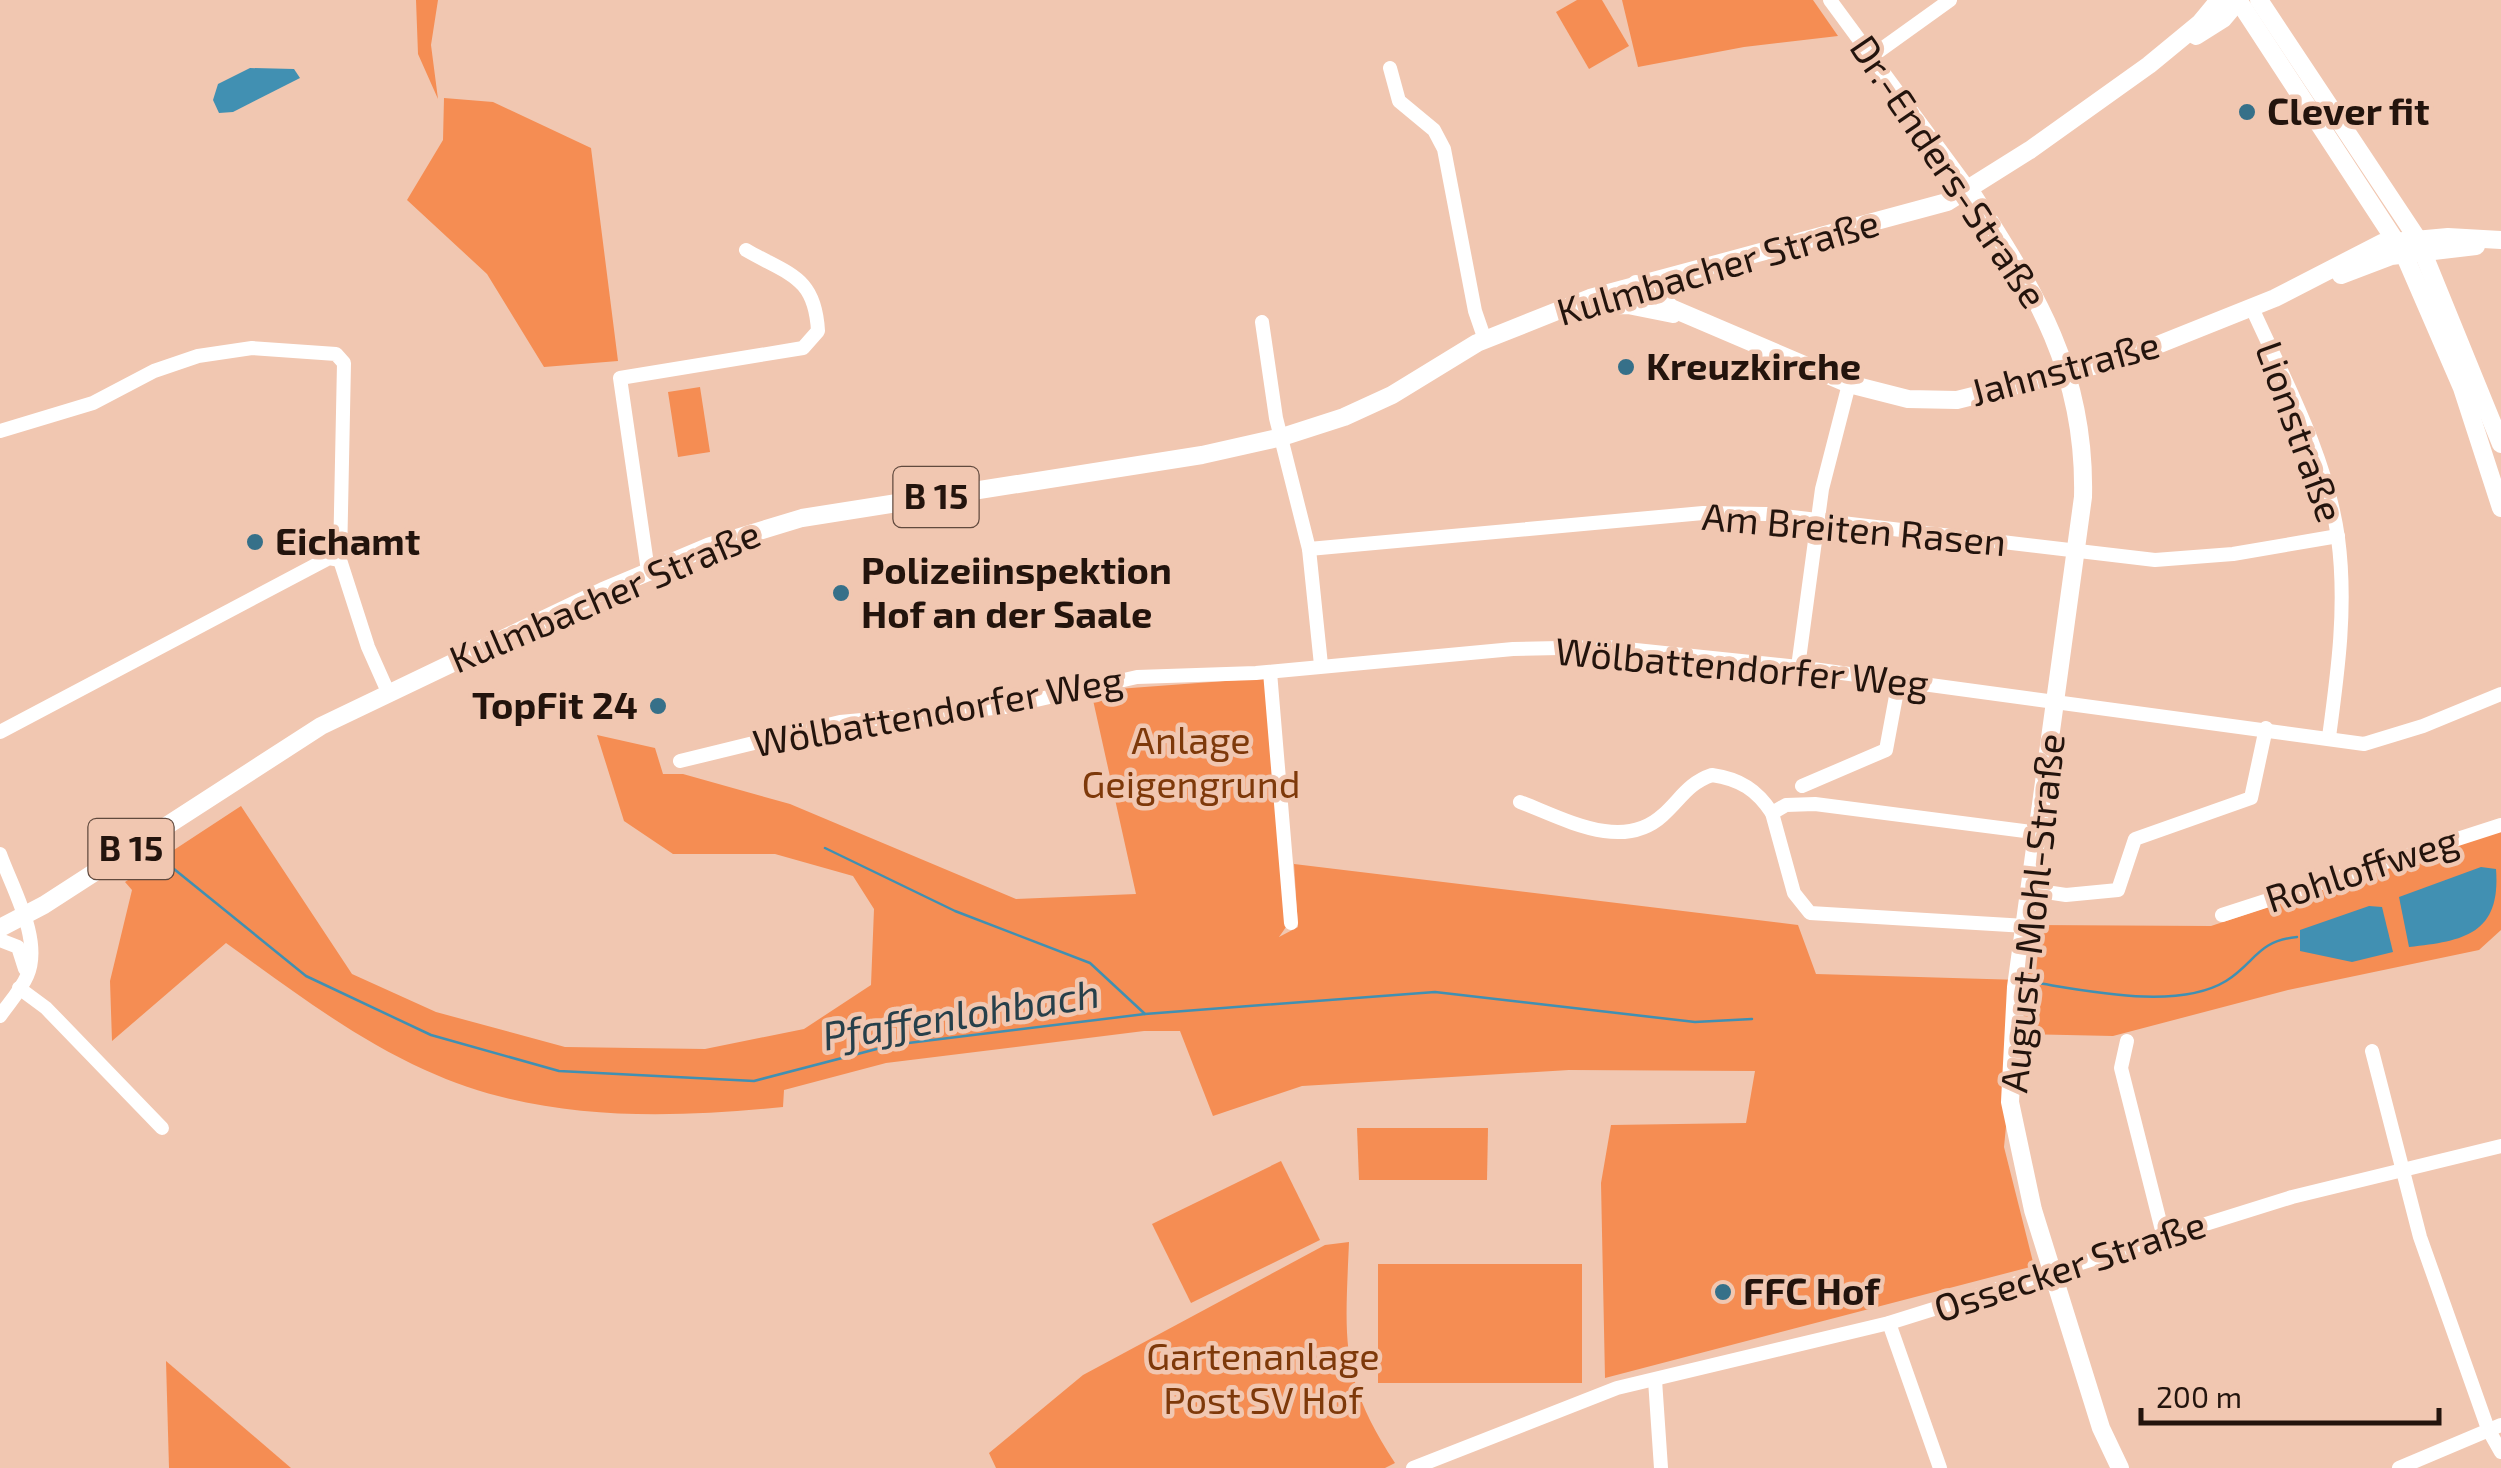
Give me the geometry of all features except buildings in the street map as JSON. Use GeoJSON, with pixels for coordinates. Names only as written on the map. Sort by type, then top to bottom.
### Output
{"type":"FeatureCollection","features":[{"type":"Feature","properties":{"kind":"main road","name":"Kulmbacher Straße"},"geometry":{"type":"LineString","coordinates":[[2149,65],[2200,23],[2219,0]]}},
{"type":"Feature","properties":{"kind":"main road","name":"Kulmbacher Straße"},"geometry":{"type":"LineString","coordinates":[[0,928],[23,917],[290,744],[388,692],[648,571],[744,534],[802,518],[1202,455],[1282,437],[1344,417],[1392,395],[1485,340],[1567,307],[1636,284],[1922,211],[1969,190],[2149,65],[2223,19],[2238,0]]}},
{"type":"Feature","properties":{"kind":"main road"},"geometry":{"type":"LineString","coordinates":[[2238,0],[2400,247],[2462,388],[2501,508]]}},
{"type":"Feature","properties":{"kind":"main road"},"geometry":{"type":"LineString","coordinates":[[2259,0],[2421,245],[2498,424],[2501,444]]}},
{"type":"Feature","properties":{"kind":"main road","name":"Dr.-Enders-Straße"},"geometry":{"type":"LineString","coordinates":[[1969,190],[2030,285],[2070,374],[2084,452],[2078,553],[2056,701]]}},
{"type":"Feature","properties":{"kind":"main road"},"geometry":{"type":"LineString","coordinates":[[2421,245],[2501,242]]}},
{"type":"Feature","properties":{"kind":"main road","name":"Jahnstraße"},"geometry":{"type":"LineString","coordinates":[[1636,284],[1646,285],[1671,308],[1849,384],[1932,401],[1997,393],[2070,374],[2252,308],[2374,245],[2400,247]]}},
{"type":"Feature","properties":{"kind":"main road","name":"B 15"},"geometry":{"type":"LineString","coordinates":[[2400,247],[2421,245]]}},
{"type":"Feature","properties":{"kind":"main road","name":"B 15"},"geometry":{"type":"LineString","coordinates":[[1567,307],[1628,305],[1721,329]]}},
{"type":"Feature","properties":{"kind":"main road","name":"August-Mohl-Straße"},"geometry":{"type":"LineString","coordinates":[[2056,701],[2017,979],[2010,1102],[2020,1163],[2052,1274],[2101,1428],[2120,1468]]}},
{"type":"Feature","properties":{"kind":"street","name":"Dr.-Enders-Straße"},"geometry":{"type":"LineString","coordinates":[[1830,0],[1969,190]]}},
{"type":"Feature","properties":{"kind":"street"},"geometry":{"type":"LineString","coordinates":[[1872,56],[1950,0]]}},
{"type":"Feature","properties":{"kind":"street"},"geometry":{"type":"LineString","coordinates":[[1390,68],[1399,101],[1434,130],[1444,150],[1475,312],[1485,340]]}},
{"type":"Feature","properties":{"kind":"street"},"geometry":{"type":"LineString","coordinates":[[648,571],[620,378],[802,348],[818,331],[814,297],[806,286],[746,250]]}},
{"type":"Feature","properties":{"kind":"street","name":"Lionstraße"},"geometry":{"type":"LineString","coordinates":[[2252,308],[2314,451],[2338,536],[2342,600],[2329,738]]}},
{"type":"Feature","properties":{"kind":"street"},"geometry":{"type":"LineString","coordinates":[[1262,322],[1282,437],[1309,549],[1321,665]]}},
{"type":"Feature","properties":{"kind":"street"},"geometry":{"type":"LineString","coordinates":[[0,432],[92,403],[154,371],[198,356],[252,348],[336,354],[344,363],[340,560],[368,647],[388,692]]}},
{"type":"Feature","properties":{"kind":"street"},"geometry":{"type":"LineString","coordinates":[[1798,666],[1832,441],[1849,384]]}},
{"type":"Feature","properties":{"kind":"street","name":"Am Breiten Rasen"},"geometry":{"type":"LineString","coordinates":[[1309,549],[1674,514],[1744,513],[2155,560],[2233,554],[2338,536]]}},
{"type":"Feature","properties":{"kind":"street"},"geometry":{"type":"LineString","coordinates":[[0,732],[329,558],[340,560]]}},
{"type":"Feature","properties":{"kind":"street","name":"Wölbattendorfer Weg"},"geometry":{"type":"LineString","coordinates":[[680,760],[840,722],[1005,706],[1136,676],[1270,672],[1513,649],[1607,647],[1798,666],[2364,744],[2424,726],[2501,694]]}},
{"type":"Feature","properties":{"kind":"street"},"geometry":{"type":"LineString","coordinates":[[1270,672],[1291,922]]}},
{"type":"Feature","properties":{"kind":"street"},"geometry":{"type":"LineString","coordinates":[[1802,786],[1886,750],[1900,680]]}},
{"type":"Feature","properties":{"kind":"street"},"geometry":{"type":"LineString","coordinates":[[2032,890],[2066,895],[2118,890],[2136,840],[2251,798],[2266,728]]}},
{"type":"Feature","properties":{"kind":"street"},"geometry":{"type":"LineString","coordinates":[[1520,802],[1602,831],[1640,830],[1662,817],[1686,789],[1712,776],[1742,783],[1760,795],[1772,813],[1802,911],[1828,917],[2026,926]]}},
{"type":"Feature","properties":{"kind":"street"},"geometry":{"type":"LineString","coordinates":[[1772,813],[1786,805],[1815,804],[2040,833]]}},
{"type":"Feature","properties":{"kind":"street","name":"Rohloffweg"},"geometry":{"type":"LineString","coordinates":[[2222,915],[2501,825]]}},
{"type":"Feature","properties":{"kind":"street"},"geometry":{"type":"LineString","coordinates":[[0,854],[23,917],[32,956],[23,983],[0,1016]]}},
{"type":"Feature","properties":{"kind":"street"},"geometry":{"type":"LineString","coordinates":[[0,940],[20,950],[23,983],[162,1128]]}},
{"type":"Feature","properties":{"kind":"street"},"geometry":{"type":"LineString","coordinates":[[2127,1041],[2122,1068],[2164,1238]]}},
{"type":"Feature","properties":{"kind":"street"},"geometry":{"type":"LineString","coordinates":[[2372,1050],[2401,1170],[2501,1452]]}},
{"type":"Feature","properties":{"kind":"street","name":"Ossecker Straße"},"geometry":{"type":"LineString","coordinates":[[1420,1466],[1563,1408],[1655,1380],[1889,1324],[2292,1197],[2501,1146]]}},
{"type":"Feature","properties":{"kind":"street"},"geometry":{"type":"LineString","coordinates":[[1889,1324],[1940,1468]]}},
{"type":"Feature","properties":{"kind":"street"},"geometry":{"type":"LineString","coordinates":[[1655,1380],[1662,1468]]}},
{"type":"Feature","properties":{"kind":"street"},"geometry":{"type":"LineString","coordinates":[[2400,1468],[2495,1427]]}},
{"type":"Feature","properties":{"kind":"green space"},"geometry":{"type":"Polygon","coordinates":[[[416,0],[438,0],[431,45],[438,99],[418,54],[416,0]]]}},
{"type":"Feature","properties":{"kind":"green space"},"geometry":{"type":"Polygon","coordinates":[[[1577,0],[1602,0],[1629,46],[1589,69],[1556,12],[1577,0]]]}},
{"type":"Feature","properties":{"kind":"green space"},"geometry":{"type":"Polygon","coordinates":[[[1622,0],[1813,0],[1838,36],[1744,47],[1638,67],[1622,0]]]}},
{"type":"Feature","properties":{"kind":"green space"},"geometry":{"type":"Polygon","coordinates":[[[444,98],[493,102],[591,148],[618,361],[544,367],[487,274],[407,200],[443,140],[444,98]]]}},
{"type":"Feature","properties":{"kind":"green space"},"geometry":{"type":"Polygon","coordinates":[[[700,387],[710,452],[678,457],[668,392],[700,387]]]}},
{"type":"Feature","properties":{"kind":"green space","name":"Anlage Geigengrund"},"geometry":{"type":"Polygon","coordinates":[[[1265,678],[1286,927],[1279,937],[1298,927],[1294,864],[1798,925],[1816,974],[2021,980],[2033,925],[2211,926],[2501,830],[2501,930],[2479,950],[2288,990],[2113,1036],[2015,1034],[2004,1147],[2034,1266],[1605,1378],[1601,1183],[1611,1125],[1746,1123],[1755,1071],[1569,1070],[1302,1086],[1213,1116],[1180,1031],[1144,1031],[886,1063],[784,1090],[783,1107],[692,1114],[601,1112],[512,1099],[425,1070],[348,1028],[226,943],[112,1041],[110,981],[132,890],[125,882],[241,806],[352,974],[436,1012],[565,1047],[705,1049],[804,1029],[871,985],[874,909],[853,876],[775,854],[673,854],[624,821],[597,735],[655,748],[663,774],[683,774],[790,804],[1016,899],[1136,894],[1091,691],[1265,678]]]}},
{"type":"Feature","properties":{"kind":"green space"},"geometry":{"type":"Polygon","coordinates":[[[1357,1128],[1488,1128],[1487,1180],[1359,1180],[1357,1128]]]}},
{"type":"Feature","properties":{"kind":"green space"},"geometry":{"type":"Polygon","coordinates":[[[1281,1161],[1320,1240],[1191,1303],[1152,1224],[1281,1161]]]}},
{"type":"Feature","properties":{"kind":"green space","name":"Gartenanlage Post SV Hof"},"geometry":{"type":"Polygon","coordinates":[[[1349,1242],[1350,1357],[1364,1406],[1395,1463],[1385,1468],[996,1468],[989,1453],[1083,1375],[1325,1245],[1349,1242]]]}},
{"type":"Feature","properties":{"kind":"green space"},"geometry":{"type":"Polygon","coordinates":[[[1378,1264],[1582,1264],[1582,1383],[1378,1383],[1378,1264]]]}},
{"type":"Feature","properties":{"kind":"green space"},"geometry":{"type":"Polygon","coordinates":[[[166,1361],[291,1468],[169,1468],[166,1361]]]}},
{"type":"Feature","properties":{"kind":"water"},"geometry":{"type":"Polygon","coordinates":[[[250,68],[294,69],[300,78],[233,112],[219,113],[213,100],[218,84],[250,68]]]}},
{"type":"Feature","properties":{"kind":"water"},"geometry":{"type":"Polygon","coordinates":[[[2481,867],[2496,869],[2496,891],[2485,921],[2462,937],[2409,947],[2399,897],[2481,867]]]}},
{"type":"Feature","properties":{"kind":"water"},"geometry":{"type":"Polygon","coordinates":[[[2369,906],[2382,907],[2393,952],[2352,962],[2300,951],[2300,930],[2369,906]]]}},
{"type":"Feature","properties":{"kind":"waterway"},"geometry":{"type":"LineString","coordinates":[[825,848],[955,911],[1090,963],[1145,1014]]}},
{"type":"Feature","properties":{"kind":"waterway","name":"Pfaffenlohbach"},"geometry":{"type":"LineString","coordinates":[[174,869],[306,976],[431,1035],[559,1071],[754,1081],[892,1045],[1145,1014],[1435,992],[1695,1022],[1752,1019]]}},
{"type":"Feature","properties":{"kind":"waterway","name":"Pfaffenlohbach"},"geometry":{"type":"LineString","coordinates":[[2025,981],[2127,996],[2181,995],[2226,981],[2273,943],[2297,937]]}},
{"type":"Feature","properties":{"kind":"place","name":"Clever fit"},"geometry":{"type":"Point","coordinates":[2247,112]}},
{"type":"Feature","properties":{"kind":"place","name":"Kreuzkirche"},"geometry":{"type":"Point","coordinates":[1626,367]}},
{"type":"Feature","properties":{"kind":"place","name":"Eichamt"},"geometry":{"type":"Point","coordinates":[255,542]}},
{"type":"Feature","properties":{"kind":"place","name":"Polizeiinspektion Hof an der Saale"},"geometry":{"type":"Point","coordinates":[841,593]}},
{"type":"Feature","properties":{"kind":"place","name":"TopFit 24"},"geometry":{"type":"Point","coordinates":[658,706]}},
{"type":"Feature","properties":{"kind":"place","name":"FFC Hof"},"geometry":{"type":"Point","coordinates":[1723,1292]}}]}
